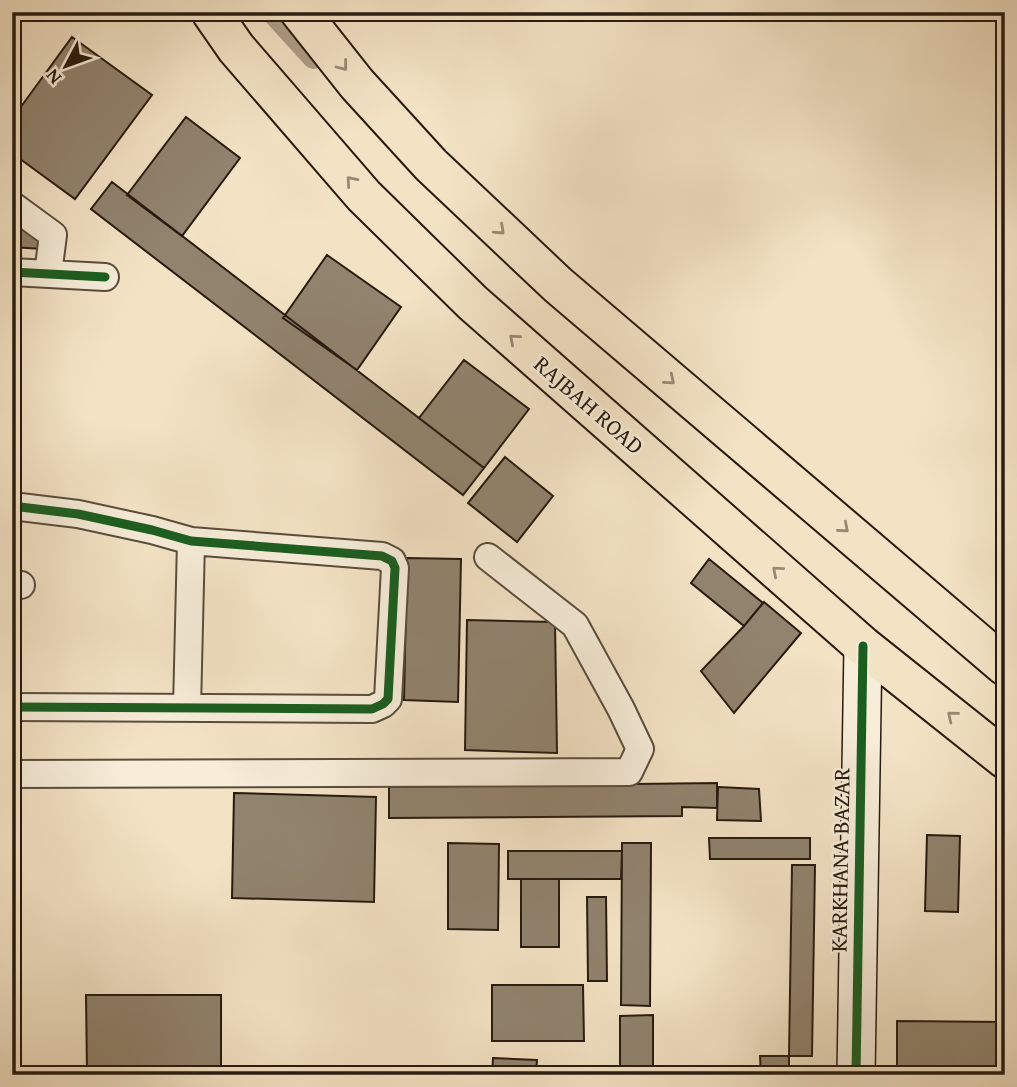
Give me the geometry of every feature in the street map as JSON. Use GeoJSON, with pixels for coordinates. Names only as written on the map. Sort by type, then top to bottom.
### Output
{"type":"FeatureCollection","features":[{"type":"Feature","properties":{"kind":"main road","name":"RAJBAH ROAD"},"geometry":{"type":"LineString","coordinates":[[211,12],[236,48],[364,196],[473,303],[863,646],[1005,759]]}},
{"type":"Feature","properties":{"kind":"main road"},"geometry":{"type":"LineString","coordinates":[[300,12],[357,84],[431,165],[558,285],[1005,666]]}},
{"type":"Feature","properties":{"kind":"street"},"geometry":{"type":"LineString","coordinates":[[12,205],[53,235],[48,274]]}},
{"type":"Feature","properties":{"kind":"street"},"geometry":{"type":"LineString","coordinates":[[12,272],[105,277]]}},
{"type":"Feature","properties":{"kind":"street"},"geometry":{"type":"LineString","coordinates":[[12,506],[78,514],[191,541],[382,556],[392,561],[396,568],[388,699],[372,709],[12,707]]}},
{"type":"Feature","properties":{"kind":"street"},"geometry":{"type":"LineString","coordinates":[[187,708],[191,541]]}},
{"type":"Feature","properties":{"kind":"street"},"geometry":{"type":"LineString","coordinates":[[12,774],[629,772],[640,749],[575,625],[488,557]]}},
{"type":"Feature","properties":{"kind":"street","name":"KARKHANA BAZAR"},"geometry":{"type":"LineString","coordinates":[[856,1075],[863,646]]}},
{"type":"Feature","properties":{"kind":"building"},"geometry":{"type":"Polygon","coordinates":[[[72,37],[152,95],[75,199],[12,153],[12,119],[72,37]]]}},
{"type":"Feature","properties":{"kind":"building"},"geometry":{"type":"Polygon","coordinates":[[[186,117],[240,158],[182,236],[127,195],[186,117]]]}},
{"type":"Feature","properties":{"kind":"building"},"geometry":{"type":"Polygon","coordinates":[[[112,182],[484,468],[463,495],[91,209],[112,182]]]}},
{"type":"Feature","properties":{"kind":"building"},"geometry":{"type":"Polygon","coordinates":[[[12,215],[44,238],[42,249],[12,247],[12,215]]]}},
{"type":"Feature","properties":{"kind":"building"},"geometry":{"type":"Polygon","coordinates":[[[327,255],[401,307],[357,370],[283,318],[327,255]]]}},
{"type":"Feature","properties":{"kind":"building"},"geometry":{"type":"Polygon","coordinates":[[[464,360],[529,409],[484,468],[419,418],[464,360]]]}},
{"type":"Feature","properties":{"kind":"building"},"geometry":{"type":"Polygon","coordinates":[[[505,457],[553,496],[517,542],[468,503],[505,457]]]}},
{"type":"Feature","properties":{"kind":"building"},"geometry":{"type":"Polygon","coordinates":[[[407,558],[461,559],[458,702],[404,700],[407,558]]]}},
{"type":"Feature","properties":{"kind":"building"},"geometry":{"type":"Polygon","coordinates":[[[709,559],[763,603],[744,626],[691,583],[709,559]]]}},
{"type":"Feature","properties":{"kind":"building"},"geometry":{"type":"Polygon","coordinates":[[[764,602],[801,633],[734,713],[701,671],[764,602]]]}},
{"type":"Feature","properties":{"kind":"building"},"geometry":{"type":"Polygon","coordinates":[[[467,620],[555,622],[557,753],[465,750],[467,620]]]}},
{"type":"Feature","properties":{"kind":"building"},"geometry":{"type":"Polygon","coordinates":[[[717,783],[717,808],[682,807],[682,816],[389,818],[389,787],[717,783]]]}},
{"type":"Feature","properties":{"kind":"building"},"geometry":{"type":"Polygon","coordinates":[[[718,787],[759,789],[761,821],[717,820],[718,787]]]}},
{"type":"Feature","properties":{"kind":"building"},"geometry":{"type":"Polygon","coordinates":[[[234,793],[376,797],[374,902],[232,898],[234,793]]]}},
{"type":"Feature","properties":{"kind":"building"},"geometry":{"type":"Polygon","coordinates":[[[927,835],[960,836],[958,912],[925,911],[927,835]]]}},
{"type":"Feature","properties":{"kind":"building"},"geometry":{"type":"Polygon","coordinates":[[[709,838],[810,838],[810,859],[710,859],[709,838]]]}},
{"type":"Feature","properties":{"kind":"building"},"geometry":{"type":"Polygon","coordinates":[[[448,843],[499,844],[498,930],[448,929],[448,843]]]}},
{"type":"Feature","properties":{"kind":"building"},"geometry":{"type":"Polygon","coordinates":[[[622,843],[651,843],[650,1006],[621,1005],[622,843]]]}},
{"type":"Feature","properties":{"kind":"building"},"geometry":{"type":"Polygon","coordinates":[[[508,851],[622,851],[621,879],[508,879],[508,851]]]}},
{"type":"Feature","properties":{"kind":"building"},"geometry":{"type":"Polygon","coordinates":[[[792,865],[815,865],[812,1056],[789,1056],[792,865]]]}},
{"type":"Feature","properties":{"kind":"building"},"geometry":{"type":"Polygon","coordinates":[[[521,879],[559,879],[559,947],[521,947],[521,879]]]}},
{"type":"Feature","properties":{"kind":"building"},"geometry":{"type":"Polygon","coordinates":[[[587,897],[606,897],[607,981],[588,981],[587,897]]]}},
{"type":"Feature","properties":{"kind":"building"},"geometry":{"type":"Polygon","coordinates":[[[492,985],[583,985],[584,1041],[492,1041],[492,985]]]}},
{"type":"Feature","properties":{"kind":"building"},"geometry":{"type":"Polygon","coordinates":[[[86,995],[221,995],[221,1074],[87,1074],[86,995]]]}},
{"type":"Feature","properties":{"kind":"building"},"geometry":{"type":"Polygon","coordinates":[[[653,1015],[653,1075],[620,1075],[620,1016],[653,1015]]]}},
{"type":"Feature","properties":{"kind":"building"},"geometry":{"type":"Polygon","coordinates":[[[897,1021],[1005,1022],[1005,1075],[897,1075],[897,1021]]]}},
{"type":"Feature","properties":{"kind":"building"},"geometry":{"type":"Polygon","coordinates":[[[760,1056],[789,1056],[789,1075],[761,1075],[760,1056]]]}},
{"type":"Feature","properties":{"kind":"building"},"geometry":{"type":"Polygon","coordinates":[[[493,1058],[537,1060],[536,1075],[492,1075],[493,1058]]]}},
{"type":"Feature","properties":{"kind":"building"},"geometry":{"type":"Polygon","coordinates":[[[603,1070],[603,1075],[555,1075],[555,1072],[603,1070]]]}},
{"type":"Feature","properties":{"kind":"waterway"},"geometry":{"type":"LineString","coordinates":[[273,12],[314,57]]}},
{"type":"Feature","properties":{"kind":"cycle path"},"geometry":{"type":"LineString","coordinates":[[12,272],[105,277]]}},
{"type":"Feature","properties":{"kind":"cycle path"},"geometry":{"type":"LineString","coordinates":[[12,506],[78,514],[191,541],[382,556],[392,561],[395,568],[388,699],[372,709],[12,707]]}},
{"type":"Feature","properties":{"kind":"cycle path"},"geometry":{"type":"LineString","coordinates":[[856,1075],[863,646]]}}]}
